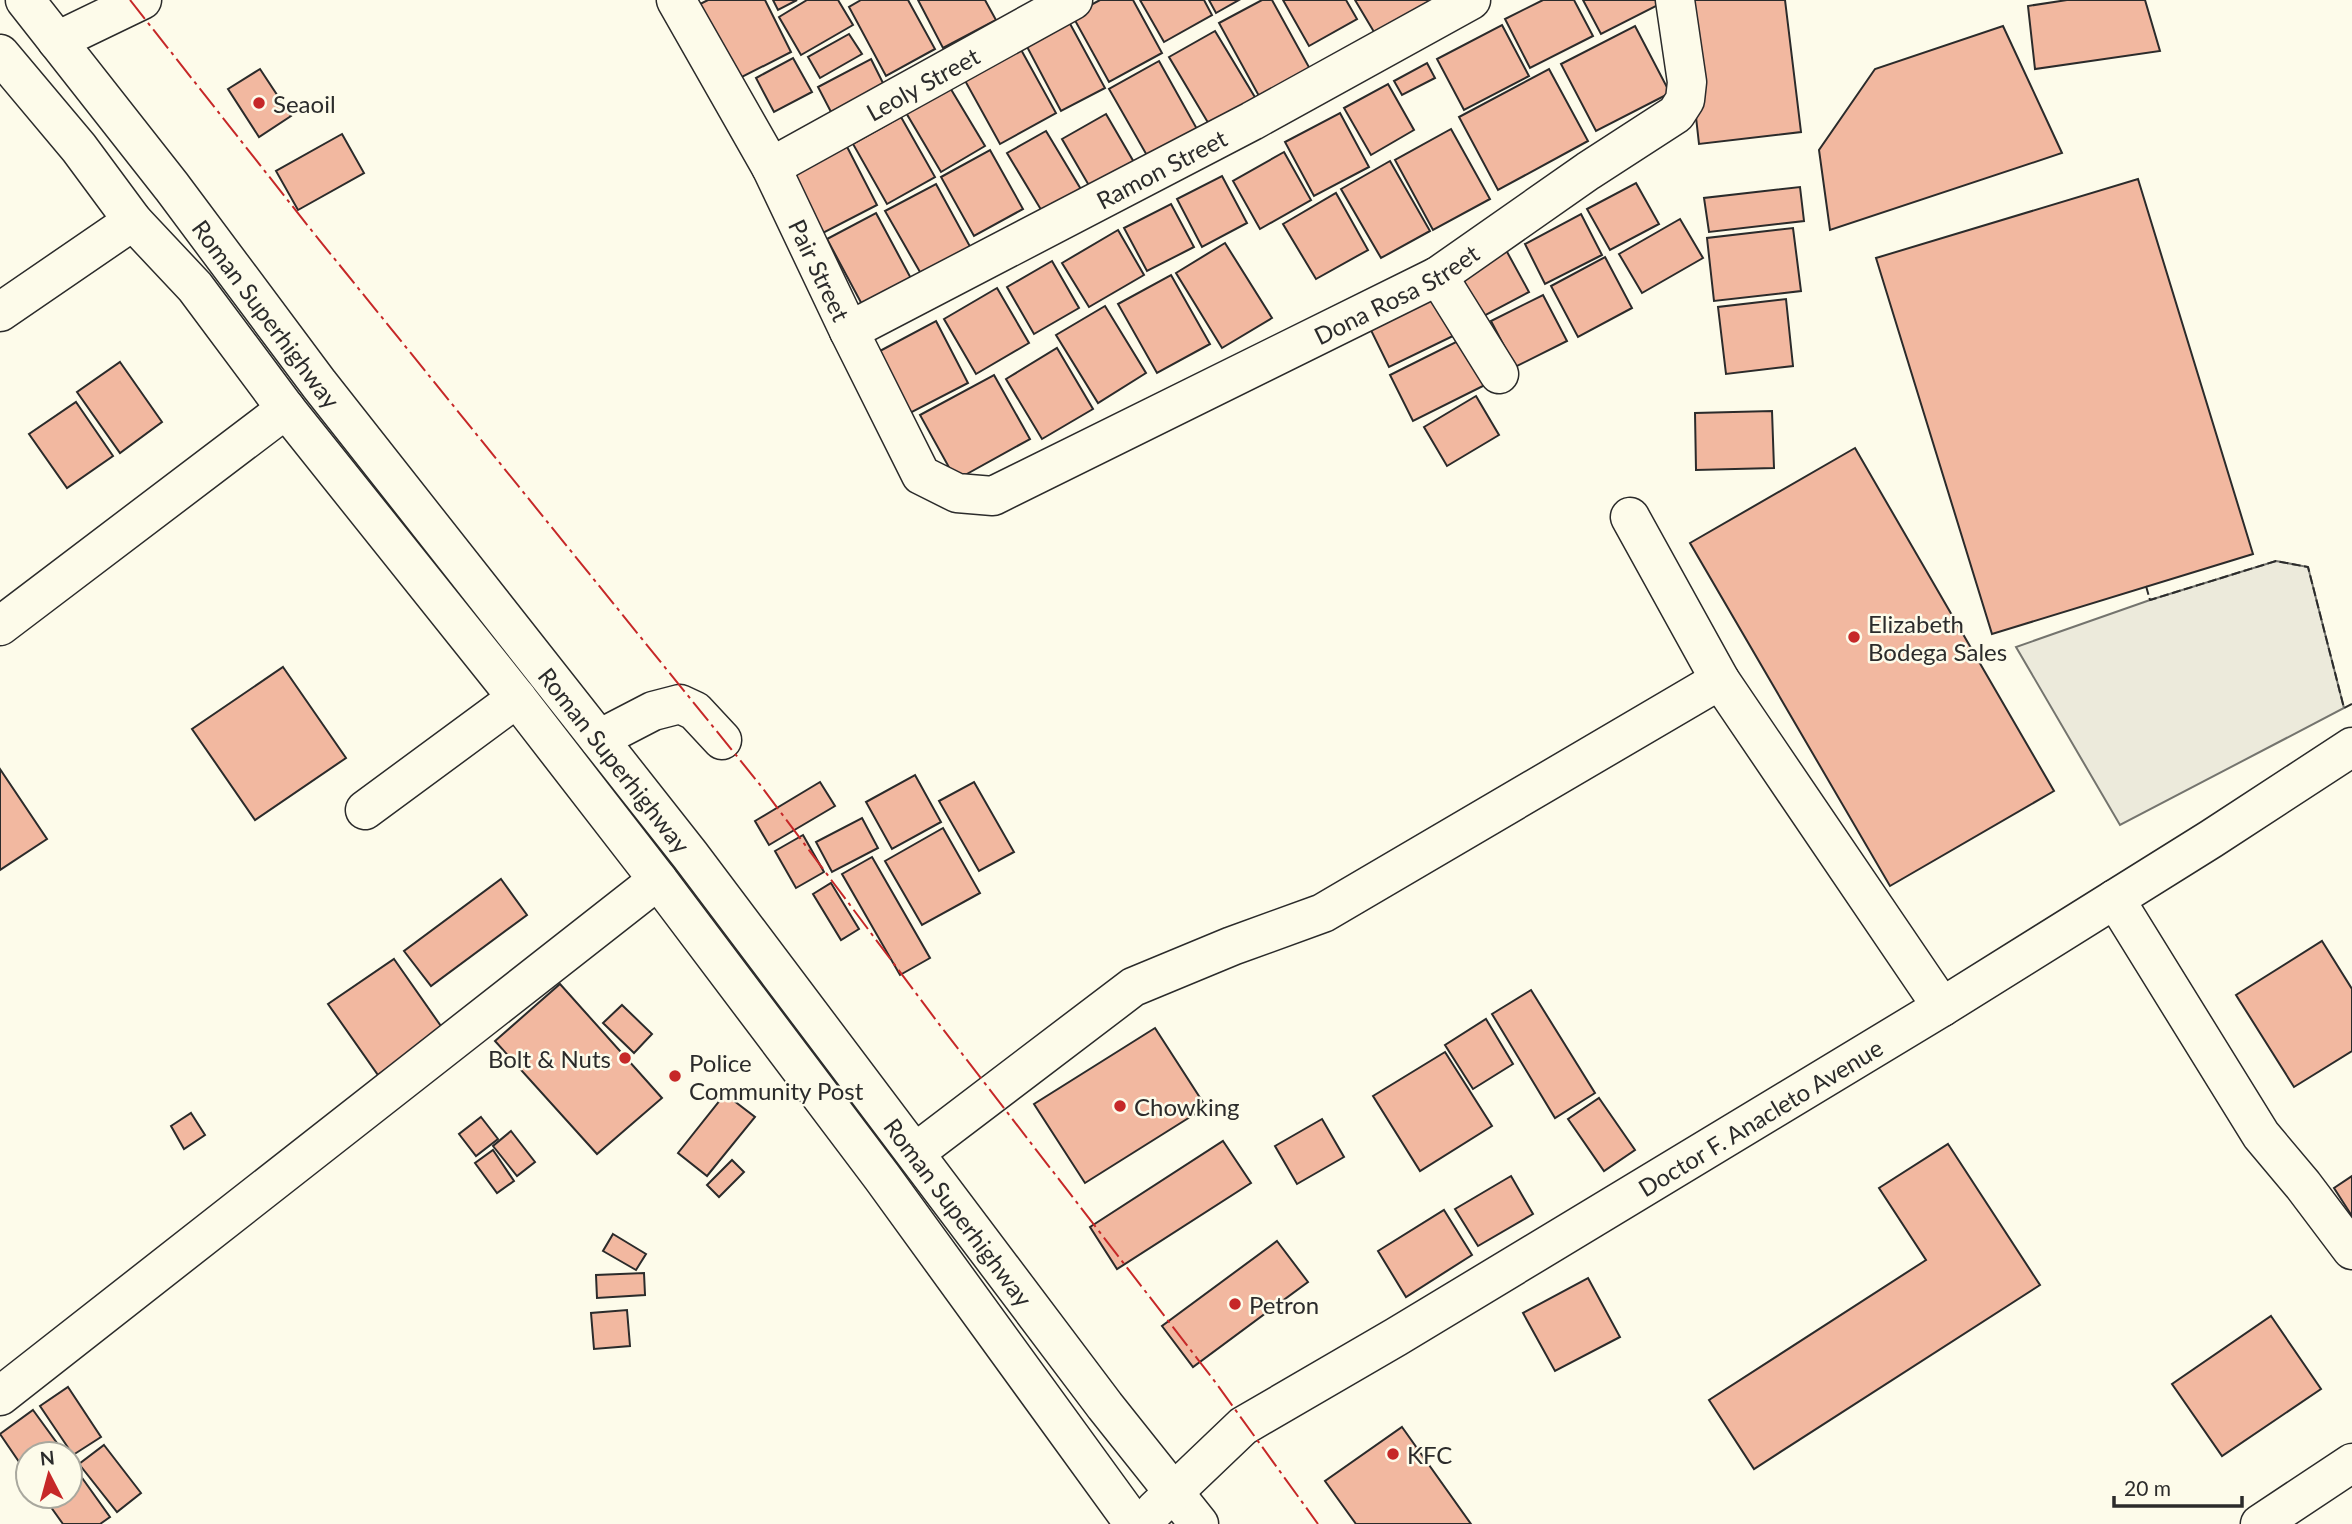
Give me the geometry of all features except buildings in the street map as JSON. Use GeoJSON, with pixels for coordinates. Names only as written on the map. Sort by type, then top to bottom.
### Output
{"type":"FeatureCollection","features":[{"type":"Feature","properties":{"kind":"street","name":"Roman Superhighway"},"geometry":{"type":"LineString","coordinates":[[25,0],[172,187],[319,384],[690,855],[1105,1406],[1199,1524]]}},
{"type":"Feature","properties":{"kind":"street"},"geometry":{"type":"LineString","coordinates":[[57,41],[142,0]]}},
{"type":"Feature","properties":{"kind":"street","name":"Leoly Street"},"geometry":{"type":"LineString","coordinates":[[771,167],[1073,0]]}},
{"type":"Feature","properties":{"kind":"street","name":"Ramon Street"},"geometry":{"type":"LineString","coordinates":[[849,331],[1252,121],[1471,0]]}},
{"type":"Feature","properties":{"kind":"street","name":"Dona Rosa Street"},"geometry":{"type":"LineString","coordinates":[[993,496],[1438,276],[1588,171],[1676,114],[1685,100],[1688,82],[1675,0]]}},
{"type":"Feature","properties":{"kind":"street","name":"Pair Street"},"geometry":{"type":"LineString","coordinates":[[684,3],[771,167],[921,475],[957,493],[993,496]]}},
{"type":"Feature","properties":{"kind":"street","name":"Roman Superhighway"},"geometry":{"type":"LineString","coordinates":[[0,54],[79,148],[133,221],[195,287],[286,409],[517,698],[658,880],[883,1177],[1136,1524]]}},
{"type":"Feature","properties":{"kind":"street"},"geometry":{"type":"LineString","coordinates":[[0,312],[133,221]]}},
{"type":"Feature","properties":{"kind":"street"},"geometry":{"type":"LineString","coordinates":[[1438,276],[1499,374]]}},
{"type":"Feature","properties":{"kind":"street"},"geometry":{"type":"LineString","coordinates":[[0,626],[286,409]]}},
{"type":"Feature","properties":{"kind":"street"},"geometry":{"type":"LineString","coordinates":[[1630,517],[1720,680],[1942,1007]]}},
{"type":"Feature","properties":{"kind":"street"},"geometry":{"type":"LineString","coordinates":[[916,1152],[1133,987],[1232,946],[1323,913],[1720,680]]}},
{"type":"Feature","properties":{"kind":"street"},"geometry":{"type":"LineString","coordinates":[[365,810],[517,698]]}},
{"type":"Feature","properties":{"kind":"street"},"geometry":{"type":"LineString","coordinates":[[599,739],[653,711],[680,704],[695,711],[722,740]]}},
{"type":"Feature","properties":{"kind":"street","name":"Doctor F. Anacleto Avenue"},"geometry":{"type":"LineString","coordinates":[[1136,1524],[1174,1493],[1243,1426],[1396,1337],[1942,1007],[2352,747]]}},
{"type":"Feature","properties":{"kind":"street"},"geometry":{"type":"LineString","coordinates":[[0,1396],[658,880]]}},
{"type":"Feature","properties":{"kind":"street"},"geometry":{"type":"LineString","coordinates":[[2116,899],[2261,1135],[2352,1250]]}},
{"type":"Feature","properties":{"kind":"street"},"geometry":{"type":"LineString","coordinates":[[2260,1524],[2352,1463]]}},
{"type":"Feature","properties":{"kind":"shaded area"},"geometry":{"type":"Polygon","coordinates":[[[2276,561],[2308,567],[2344,708],[2120,825],[2016,647],[2150,600],[2276,561]]]}},
{"type":"Feature","properties":{"kind":"fence"},"geometry":{"type":"LineString","coordinates":[[2146,586],[2150,600],[2276,561],[2308,567],[2344,708],[2352,704]]}},
{"type":"Feature","properties":{"kind":"power"},"geometry":{"type":"LineString","coordinates":[[130,0],[312,231],[761,786],[936,1020],[1213,1379],[1318,1524]]}},
{"type":"Feature","properties":{"kind":"place","name":"Seaoil"},"geometry":{"type":"Point","coordinates":[259,103]}},
{"type":"Feature","properties":{"kind":"place","name":"Elizabeth Bodega Sales"},"geometry":{"type":"Point","coordinates":[1854,637]}},
{"type":"Feature","properties":{"kind":"place","name":"Bolt & Nuts"},"geometry":{"type":"Point","coordinates":[625,1058]}},
{"type":"Feature","properties":{"kind":"place","name":"Police Community Post"},"geometry":{"type":"Point","coordinates":[675,1076]}},
{"type":"Feature","properties":{"kind":"place","name":"Chowking"},"geometry":{"type":"Point","coordinates":[1120,1106]}},
{"type":"Feature","properties":{"kind":"place","name":"Petron"},"geometry":{"type":"Point","coordinates":[1235,1304]}},
{"type":"Feature","properties":{"kind":"place","name":"KFC"},"geometry":{"type":"Point","coordinates":[1393,1454]}}]}
